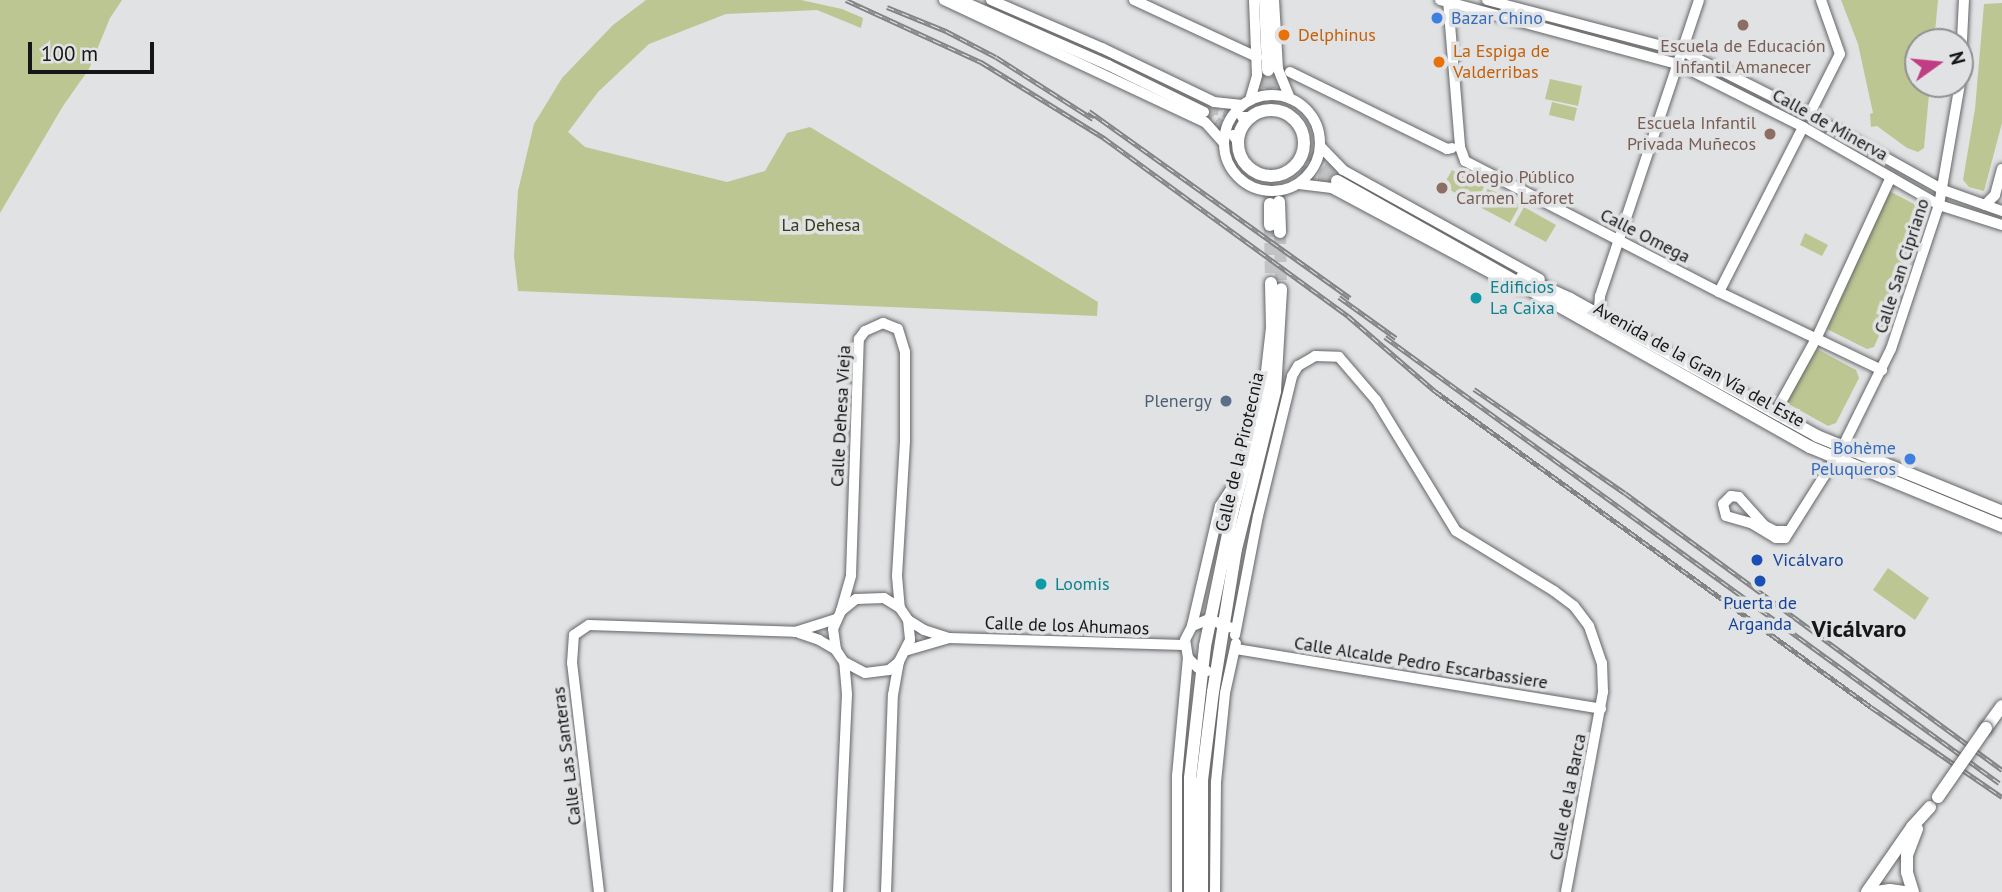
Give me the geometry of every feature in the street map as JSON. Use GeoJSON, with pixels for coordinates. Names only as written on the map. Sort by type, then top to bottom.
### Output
{"type":"FeatureCollection","features":[{"type":"Feature","properties":{"kind":"main road"},"geometry":{"type":"LineString","coordinates":[[1265,0],[1268,70]]}},
{"type":"Feature","properties":{"kind":"main road"},"geometry":{"type":"LineString","coordinates":[[1279,108],[1299,125],[1307,151],[1282,177],[1244,162],[1236,139],[1249,110],[1279,108]]}},
{"type":"Feature","properties":{"kind":"main road","name":"Avenida de la Gran Vía del Este"},"geometry":{"type":"LineString","coordinates":[[2002,512],[1839,453],[1570,299],[1512,272],[1338,180],[1547,301],[1839,453],[2002,526]]}},
{"type":"Feature","properties":{"kind":"main road"},"geometry":{"type":"LineString","coordinates":[[1274,203],[1275,228]]}},
{"type":"Feature","properties":{"kind":"main road","name":"Calle de la Pirotecnia"},"geometry":{"type":"LineString","coordinates":[[1190,892],[1191,778],[1202,670],[1215,620],[1236,549],[1275,391],[1281,329],[1276,286],[1265,389],[1242,472],[1215,620],[1216,671],[1202,780],[1202,892]]}},
{"type":"Feature","properties":{"kind":"main road"},"geometry":{"type":"LineString","coordinates":[[1867,892],[2002,706]]}},
{"type":"Feature","properties":{"kind":"main road"},"geometry":{"type":"LineString","coordinates":[[1913,892],[1907,872],[1907,855],[1934,802]]}},
{"type":"Feature","properties":{"kind":"main road"},"geometry":{"type":"LineString","coordinates":[[1876,892],[1904,892]]}},
{"type":"Feature","properties":{"kind":"street"},"geometry":{"type":"LineString","coordinates":[[943,0],[1205,122],[1223,142]]}},
{"type":"Feature","properties":{"kind":"street"},"geometry":{"type":"LineString","coordinates":[[960,0],[1205,109],[973,0]]}},
{"type":"Feature","properties":{"kind":"street"},"geometry":{"type":"LineString","coordinates":[[991,0],[1214,102],[1249,110]]}},
{"type":"Feature","properties":{"kind":"street"},"geometry":{"type":"LineString","coordinates":[[1134,0],[1257,57]]}},
{"type":"Feature","properties":{"kind":"street"},"geometry":{"type":"LineString","coordinates":[[1249,110],[1256,82],[1254,0]]}},
{"type":"Feature","properties":{"kind":"street"},"geometry":{"type":"LineString","coordinates":[[1274,0],[1278,69],[1290,99]]}},
{"type":"Feature","properties":{"kind":"street","name":"Calle de Minerva"},"geometry":{"type":"LineString","coordinates":[[1487,0],[1682,51],[1809,115],[1943,190],[2002,211]]}},
{"type":"Feature","properties":{"kind":"street"},"geometry":{"type":"LineString","coordinates":[[1605,320],[1599,308],[1600,296],[1699,0]]}},
{"type":"Feature","properties":{"kind":"street"},"geometry":{"type":"LineString","coordinates":[[1809,115],[1840,54],[1821,0]]}},
{"type":"Feature","properties":{"kind":"street","name":"Calle San Cipriano"},"geometry":{"type":"LineString","coordinates":[[1963,28],[1964,0]]}},
{"type":"Feature","properties":{"kind":"street","name":"Calle de Minerva"},"geometry":{"type":"LineString","coordinates":[[1445,1],[1678,64],[1803,127],[1939,205],[2002,225]]}},
{"type":"Feature","properties":{"kind":"street","name":"Calle Omega"},"geometry":{"type":"LineString","coordinates":[[1445,1],[1460,147],[1465,162],[1719,292],[1882,370]]}},
{"type":"Feature","properties":{"kind":"street"},"geometry":{"type":"LineString","coordinates":[[1290,72],[1435,143],[1452,148]]}},
{"type":"Feature","properties":{"kind":"street"},"geometry":{"type":"LineString","coordinates":[[1223,142],[1227,124],[1269,95],[1290,99],[1301,105],[1313,119],[1320,146],[1314,166],[1282,177]]}},
{"type":"Feature","properties":{"kind":"street","name":"Calle San Cipriano"},"geometry":{"type":"LineString","coordinates":[[1787,531],[1839,453],[1882,370],[1939,205],[1957,98]]}},
{"type":"Feature","properties":{"kind":"street"},"geometry":{"type":"LineString","coordinates":[[1719,292],[1803,127]]}},
{"type":"Feature","properties":{"kind":"street","name":"Avenida de la Gran Vía del Este"},"geometry":{"type":"LineString","coordinates":[[1223,142],[1228,164],[1246,184],[1269,192],[1282,177],[1332,188],[1497,279],[1547,301]]}},
{"type":"Feature","properties":{"kind":"street","name":"Avenida de la Gran Vía del Este"},"geometry":{"type":"LineString","coordinates":[[1320,146],[1343,170],[1570,299]]}},
{"type":"Feature","properties":{"kind":"street"},"geometry":{"type":"LineString","coordinates":[[1985,205],[1995,195],[2002,169]]}},
{"type":"Feature","properties":{"kind":"street"},"geometry":{"type":"LineString","coordinates":[[1780,404],[1817,337],[1891,177]]}},
{"type":"Feature","properties":{"kind":"street"},"geometry":{"type":"LineString","coordinates":[[1570,299],[1587,301],[1600,296]]}},
{"type":"Feature","properties":{"kind":"street","name":"Calle Dehesa Vieja"},"geometry":{"type":"LineString","coordinates":[[839,615],[851,575],[859,340],[873,325],[883,323],[898,329],[905,352],[905,441],[897,576],[900,608]]}},
{"type":"Feature","properties":{"kind":"street","name":"Calle de la Pirotecnia"},"geometry":{"type":"LineString","coordinates":[[1237,649],[1235,635],[1258,516],[1287,393],[1298,366],[1306,360],[1327,355],[1339,357],[1350,366],[1376,400],[1456,531],[1574,606],[1589,626],[1603,670],[1601,709]]}},
{"type":"Feature","properties":{"kind":"street","name":"Calle de la Pirotecnia"},"geometry":{"type":"LineString","coordinates":[[1185,645],[1192,626],[1220,506],[1242,472]]}},
{"type":"Feature","properties":{"kind":"street"},"geometry":{"type":"LineString","coordinates":[[1731,496],[1740,497],[1765,526],[1775,531],[1787,531],[1785,538],[1776,538],[1751,523],[1726,516],[1723,504],[1731,496]]}},
{"type":"Feature","properties":{"kind":"street"},"geometry":{"type":"LineString","coordinates":[[795,632],[839,615],[856,599],[875,596],[900,608],[908,620],[908,650],[899,663],[889,670],[865,673],[844,662]]}},
{"type":"Feature","properties":{"kind":"street"},"geometry":{"type":"LineString","coordinates":[[838,892],[847,694],[844,662],[833,640],[839,615]]}},
{"type":"Feature","properties":{"kind":"street","name":"Calle de los Ahumaos"},"geometry":{"type":"LineString","coordinates":[[908,620],[924,630],[949,638],[1185,645]]}},
{"type":"Feature","properties":{"kind":"street"},"geometry":{"type":"LineString","coordinates":[[1192,626],[1215,620],[1235,635]]}},
{"type":"Feature","properties":{"kind":"street","name":"Calle Las Santeras"},"geometry":{"type":"LineString","coordinates":[[599,892],[572,663],[574,635],[589,625],[795,632]]}},
{"type":"Feature","properties":{"kind":"street"},"geometry":{"type":"LineString","coordinates":[[795,632],[819,639],[836,650]]}},
{"type":"Feature","properties":{"kind":"street","name":"Calle de los Ahumaos"},"geometry":{"type":"LineString","coordinates":[[908,650],[949,638]]}},
{"type":"Feature","properties":{"kind":"street"},"geometry":{"type":"LineString","coordinates":[[1177,892],[1177,776],[1188,659],[1185,645]]}},
{"type":"Feature","properties":{"kind":"street"},"geometry":{"type":"LineString","coordinates":[[1215,892],[1216,782],[1230,663],[1237,649]]}},
{"type":"Feature","properties":{"kind":"street","name":"Calle Alcalde Pedro Escarbassiere"},"geometry":{"type":"LineString","coordinates":[[1237,649],[1601,709]]}},
{"type":"Feature","properties":{"kind":"street"},"geometry":{"type":"LineString","coordinates":[[1188,659],[1202,670],[1216,671],[1230,663]]}},
{"type":"Feature","properties":{"kind":"street"},"geometry":{"type":"LineString","coordinates":[[886,892],[893,695],[899,663]]}},
{"type":"Feature","properties":{"kind":"street","name":"Calle de la Barca"},"geometry":{"type":"LineString","coordinates":[[1566,892],[1601,709]]}},
{"type":"Feature","properties":{"kind":"green space"},"geometry":{"type":"Polygon","coordinates":[[[0,0],[122,0],[110,18],[89,69],[63,106],[0,213],[0,0]]]}},
{"type":"Feature","properties":{"kind":"green space","name":"La Dehesa"},"geometry":{"type":"Polygon","coordinates":[[[646,0],[801,0],[842,9],[863,18],[861,28],[817,10],[726,14],[649,44],[598,92],[568,132],[585,147],[727,182],[765,171],[787,133],[810,127],[1098,302],[1097,316],[518,291],[514,256],[518,191],[534,124],[562,78],[613,25],[646,0]]]}},
{"type":"Feature","properties":{"kind":"green space"},"geometry":{"type":"Polygon","coordinates":[[[1841,0],[1938,0],[1935,28],[1904,28],[1904,98],[1929,98],[1924,148],[1918,152],[1907,148],[1877,126],[1871,127],[1870,114],[1873,113],[1858,44],[1841,0]]]}},
{"type":"Feature","properties":{"kind":"green space"},"geometry":{"type":"Polygon","coordinates":[[[2002,3],[2002,123],[1984,191],[1969,187],[1963,180],[1975,109],[1984,4],[2002,3]]]}},
{"type":"Feature","properties":{"kind":"green space"},"geometry":{"type":"Polygon","coordinates":[[[1550,79],[1582,86],[1578,106],[1545,99],[1550,79]]]}},
{"type":"Feature","properties":{"kind":"green space"},"geometry":{"type":"Polygon","coordinates":[[[1552,102],[1577,108],[1574,121],[1549,115],[1552,102]]]}},
{"type":"Feature","properties":{"kind":"green space"},"geometry":{"type":"Polygon","coordinates":[[[1452,170],[1484,187],[1475,204],[1443,186],[1452,170]]]}},
{"type":"Feature","properties":{"kind":"green space"},"geometry":{"type":"Polygon","coordinates":[[[1488,188],[1520,205],[1510,223],[1478,206],[1488,188]]]}},
{"type":"Feature","properties":{"kind":"green space"},"geometry":{"type":"Polygon","coordinates":[[[1889,191],[1914,204],[1918,213],[1891,308],[1874,347],[1867,349],[1827,329],[1889,191]]]}},
{"type":"Feature","properties":{"kind":"green space"},"geometry":{"type":"Polygon","coordinates":[[[1524,207],[1556,225],[1546,242],[1514,225],[1524,207]]]}},
{"type":"Feature","properties":{"kind":"green space"},"geometry":{"type":"Polygon","coordinates":[[[1805,233],[1828,245],[1822,256],[1800,245],[1805,233]]]}},
{"type":"Feature","properties":{"kind":"green space"},"geometry":{"type":"Polygon","coordinates":[[[1817,349],[1856,370],[1859,378],[1836,423],[1828,426],[1785,402],[1817,349]]]}},
{"type":"Feature","properties":{"kind":"green space"},"geometry":{"type":"Polygon","coordinates":[[[1888,568],[1929,598],[1915,620],[1873,590],[1888,568]]]}},
{"type":"Feature","properties":{"kind":"tunnel"},"geometry":{"type":"LineString","coordinates":[[1258,105],[1268,70]]}},
{"type":"Feature","properties":{"kind":"tunnel"},"geometry":{"type":"LineString","coordinates":[[1269,77],[1276,103]]}},
{"type":"Feature","properties":{"kind":"tunnel"},"geometry":{"type":"LineString","coordinates":[[1209,108],[1242,117]]}},
{"type":"Feature","properties":{"kind":"tunnel"},"geometry":{"type":"LineString","coordinates":[[1204,112],[1233,135]]}},
{"type":"Feature","properties":{"kind":"tunnel"},"geometry":{"type":"LineString","coordinates":[[1310,155],[1340,179]]}},
{"type":"Feature","properties":{"kind":"tunnel"},"geometry":{"type":"LineString","coordinates":[[1301,171],[1331,179]]}},
{"type":"Feature","properties":{"kind":"tunnel"},"geometry":{"type":"LineString","coordinates":[[1267,184],[1270,204]]}},
{"type":"Feature","properties":{"kind":"tunnel"},"geometry":{"type":"LineString","coordinates":[[1279,185],[1279,202]]}},
{"type":"Feature","properties":{"kind":"tunnel"},"geometry":{"type":"LineString","coordinates":[[1270,225],[1271,283]]}},
{"type":"Feature","properties":{"kind":"tunnel"},"geometry":{"type":"LineString","coordinates":[[1280,232],[1281,289]]}},
{"type":"Feature","properties":{"kind":"railway"},"geometry":{"type":"LineString","coordinates":[[846,0],[981,62],[1104,138],[1348,316],[1435,391],[1871,707],[2002,797]]}},
{"type":"Feature","properties":{"kind":"railway"},"geometry":{"type":"LineString","coordinates":[[887,7],[946,31],[996,57],[1093,119]]}},
{"type":"Feature","properties":{"kind":"railway"},"geometry":{"type":"LineString","coordinates":[[1089,111],[1350,298]]}},
{"type":"Feature","properties":{"kind":"railway"},"geometry":{"type":"LineString","coordinates":[[1339,297],[1396,338]]}},
{"type":"Feature","properties":{"kind":"railway"},"geometry":{"type":"LineString","coordinates":[[1385,337],[1999,783]]}},
{"type":"Feature","properties":{"kind":"railway"},"geometry":{"type":"LineString","coordinates":[[1474,389],[1625,493],[2002,770]]}},
{"type":"Feature","properties":{"kind":"place","name":"Bazar Chino"},"geometry":{"type":"Point","coordinates":[1437,18]}},
{"type":"Feature","properties":{"kind":"place","name":"Escuela de Educación Infantil Amanecer"},"geometry":{"type":"Point","coordinates":[1743,25]}},
{"type":"Feature","properties":{"kind":"place","name":"Delphinus"},"geometry":{"type":"Point","coordinates":[1284,35]}},
{"type":"Feature","properties":{"kind":"place","name":"La Espiga de Valderribas"},"geometry":{"type":"Point","coordinates":[1439,62]}},
{"type":"Feature","properties":{"kind":"place","name":"Escuela Infantil Privada Muñecos"},"geometry":{"type":"Point","coordinates":[1770,134]}},
{"type":"Feature","properties":{"kind":"place","name":"Colegio Público Carmen Laforet"},"geometry":{"type":"Point","coordinates":[1442,188]}},
{"type":"Feature","properties":{"kind":"place","name":"Edificios La Caixa"},"geometry":{"type":"Point","coordinates":[1476,298]}},
{"type":"Feature","properties":{"kind":"place","name":"Plenergy"},"geometry":{"type":"Point","coordinates":[1226,401]}},
{"type":"Feature","properties":{"kind":"place","name":"Bohème Peluqueros"},"geometry":{"type":"Point","coordinates":[1910,459]}},
{"type":"Feature","properties":{"kind":"place","name":"Vicálvaro"},"geometry":{"type":"Point","coordinates":[1757,560]}},
{"type":"Feature","properties":{"kind":"place","name":"Puerta de Arganda"},"geometry":{"type":"Point","coordinates":[1760,581]}},
{"type":"Feature","properties":{"kind":"place","name":"Loomis"},"geometry":{"type":"Point","coordinates":[1041,584]}},
{"type":"Feature","properties":{"kind":"district","name":"Vicálvaro"},"geometry":{"type":"Point","coordinates":[1859,629]}}]}
